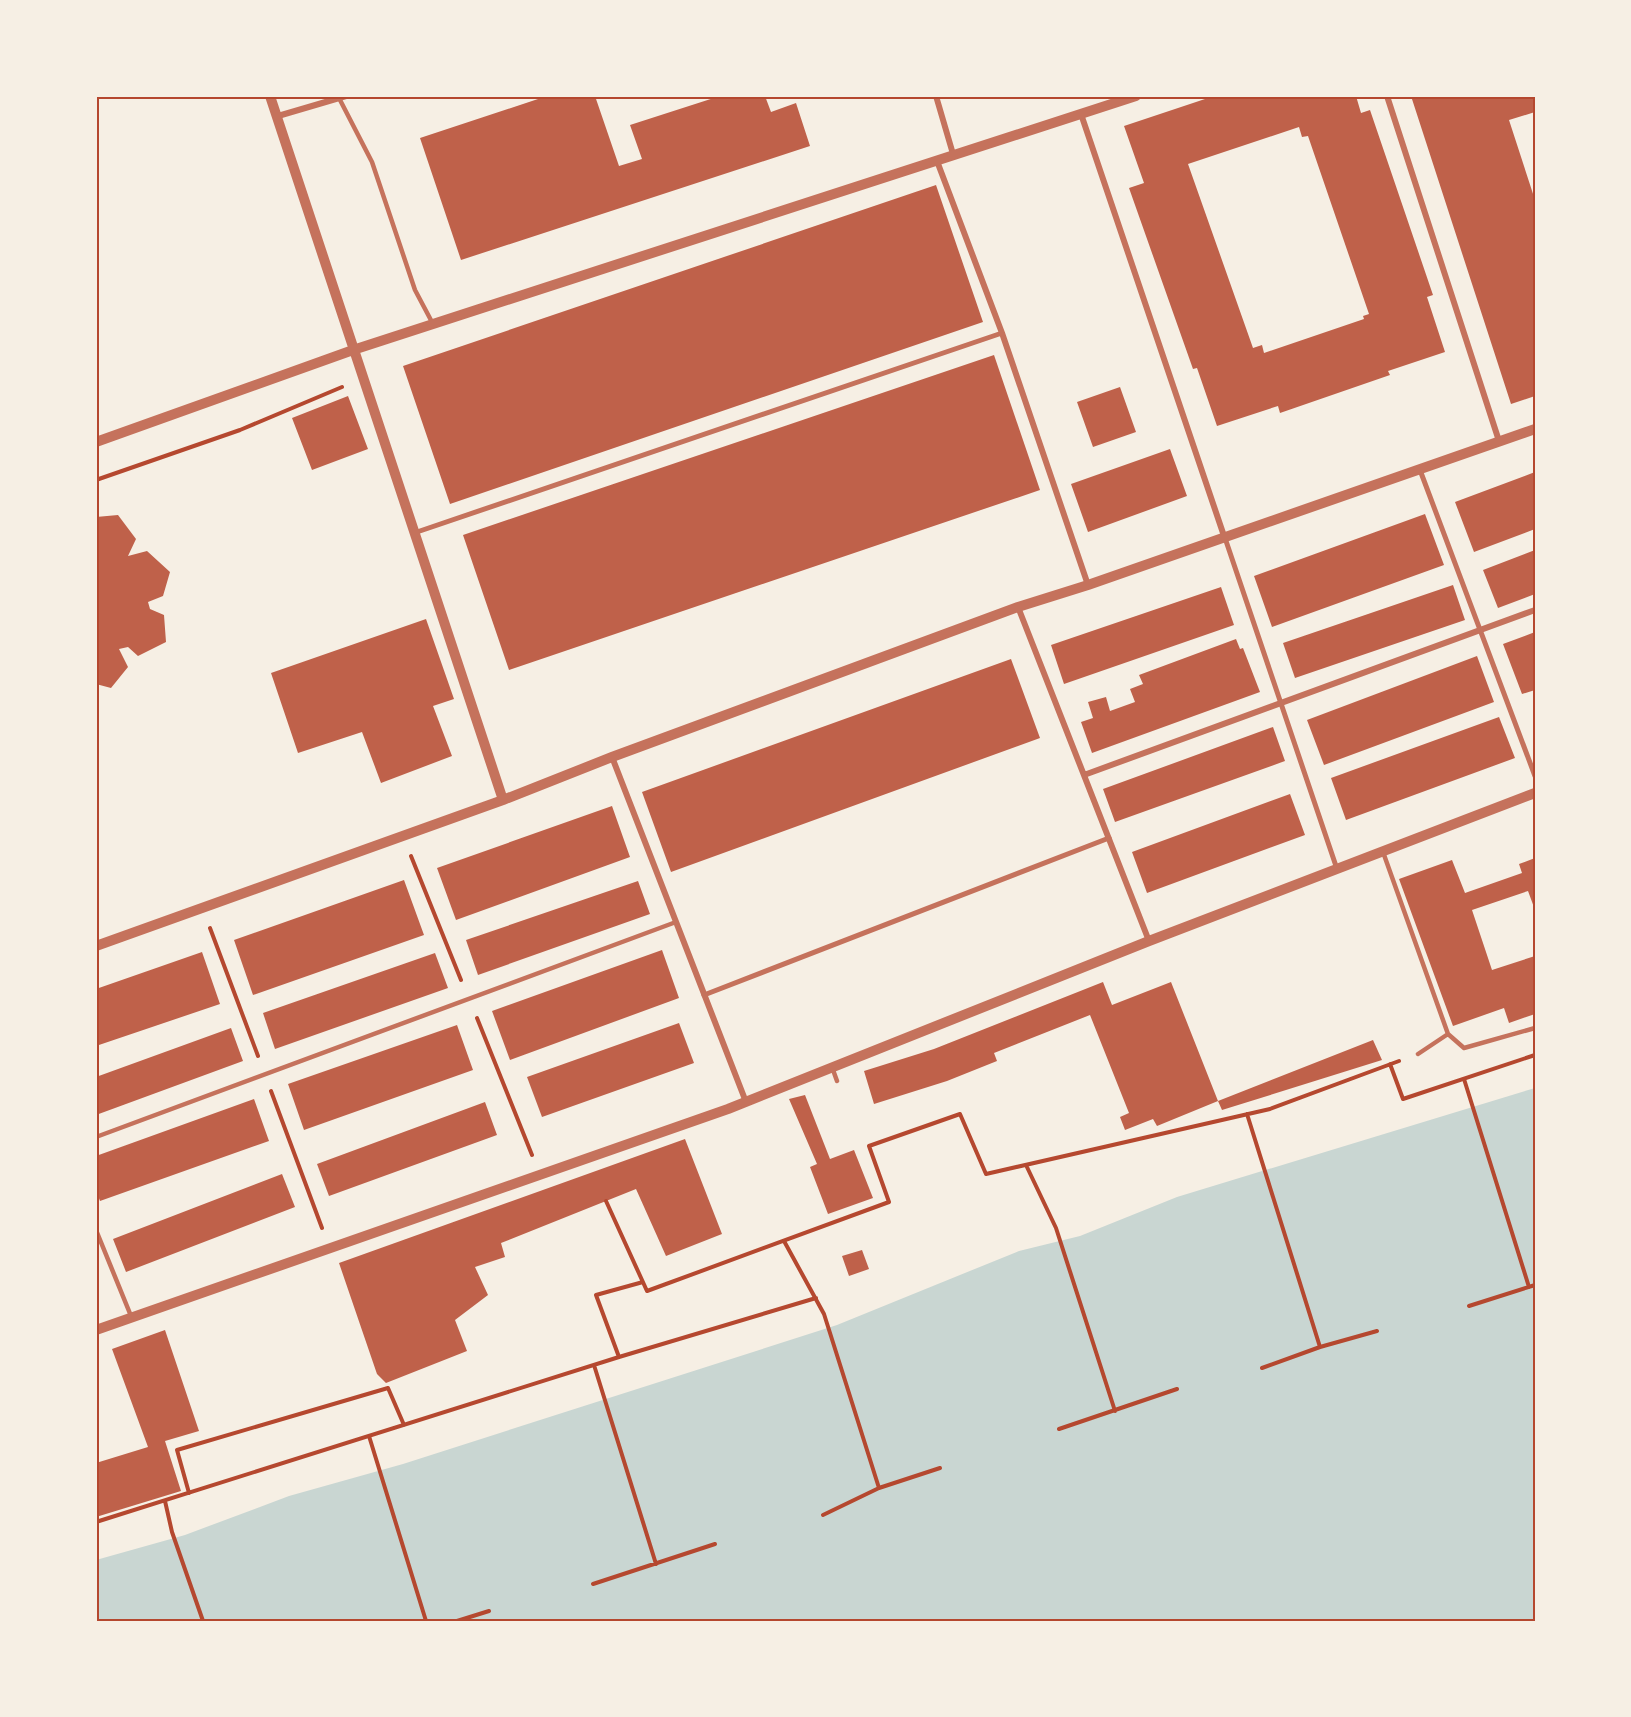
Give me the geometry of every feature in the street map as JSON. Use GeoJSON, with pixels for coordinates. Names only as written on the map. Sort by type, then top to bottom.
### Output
{"type":"FeatureCollection","features":[{"type":"Feature","properties":{"kind":"street"},"geometry":{"type":"LineString","coordinates":[[270,96],[503,800]]}},
{"type":"Feature","properties":{"kind":"street"},"geometry":{"type":"LineString","coordinates":[[936,96],[953,154]]}},
{"type":"Feature","properties":{"kind":"street"},"geometry":{"type":"LineString","coordinates":[[96,442],[353,350],[1136,96]]}},
{"type":"Feature","properties":{"kind":"street"},"geometry":{"type":"LineString","coordinates":[[1387,96],[1500,441]]}},
{"type":"Feature","properties":{"kind":"street"},"geometry":{"type":"LineString","coordinates":[[278,116],[342,97]]}},
{"type":"Feature","properties":{"kind":"street"},"geometry":{"type":"LineString","coordinates":[[1081,114],[1337,869]]}},
{"type":"Feature","properties":{"kind":"street"},"geometry":{"type":"LineString","coordinates":[[937,161],[1002,333],[1088,585]]}},
{"type":"Feature","properties":{"kind":"street"},"geometry":{"type":"LineString","coordinates":[[414,533],[1002,333]]}},
{"type":"Feature","properties":{"kind":"street"},"geometry":{"type":"LineString","coordinates":[[96,946],[503,800],[612,757],[1018,607],[1088,585],[1535,429]]}},
{"type":"Feature","properties":{"kind":"street"},"geometry":{"type":"LineString","coordinates":[[1420,468],[1535,776]]}},
{"type":"Feature","properties":{"kind":"street"},"geometry":{"type":"LineString","coordinates":[[1018,607],[1149,941]]}},
{"type":"Feature","properties":{"kind":"street"},"geometry":{"type":"LineString","coordinates":[[1084,775],[1535,610]]}},
{"type":"Feature","properties":{"kind":"street"},"geometry":{"type":"LineString","coordinates":[[612,757],[746,1102]]}},
{"type":"Feature","properties":{"kind":"street"},"geometry":{"type":"LineString","coordinates":[[96,1330],[746,1102],[1149,941],[1535,793]]}},
{"type":"Feature","properties":{"kind":"street"},"geometry":{"type":"LineString","coordinates":[[704,995],[1109,838]]}},
{"type":"Feature","properties":{"kind":"lane"},"geometry":{"type":"LineString","coordinates":[[342,97],[372,162],[415,290],[433,324]]}},
{"type":"Feature","properties":{"kind":"lane"},"geometry":{"type":"LineString","coordinates":[[1383,852],[1448,1034],[1464,1048],[1535,1029]]}},
{"type":"Feature","properties":{"kind":"lane"},"geometry":{"type":"LineString","coordinates":[[96,1137],[676,922]]}},
{"type":"Feature","properties":{"kind":"lane"},"geometry":{"type":"LineString","coordinates":[[1418,1053],[1448,1034]]}},
{"type":"Feature","properties":{"kind":"lane"},"geometry":{"type":"LineString","coordinates":[[832,1067],[837,1082]]}},
{"type":"Feature","properties":{"kind":"lane"},"geometry":{"type":"LineString","coordinates":[[96,1230],[131,1318]]}},
{"type":"Feature","properties":{"kind":"path"},"geometry":{"type":"LineString","coordinates":[[96,480],[240,430],[363,379]]}},
{"type":"Feature","properties":{"kind":"path"},"geometry":{"type":"LineString","coordinates":[[606,1201],[647,1291],[889,1202],[869,1146],[960,1114],[986,1174],[1270,1109],[1418,1053]]}},
{"type":"Feature","properties":{"kind":"path"},"geometry":{"type":"LineString","coordinates":[[1390,1064],[1403,1099],[1535,1055]]}},
{"type":"Feature","properties":{"kind":"path"},"geometry":{"type":"LineString","coordinates":[[1464,1079],[1529,1287]]}},
{"type":"Feature","properties":{"kind":"path"},"geometry":{"type":"LineString","coordinates":[[1247,1114],[1320,1347]]}},
{"type":"Feature","properties":{"kind":"path"},"geometry":{"type":"LineString","coordinates":[[1026,1165],[1056,1228],[1115,1411]]}},
{"type":"Feature","properties":{"kind":"path"},"geometry":{"type":"LineString","coordinates":[[784,1241],[824,1314],[879,1488]]}},
{"type":"Feature","properties":{"kind":"path"},"geometry":{"type":"LineString","coordinates":[[619,1357],[596,1295],[643,1282]]}},
{"type":"Feature","properties":{"kind":"path"},"geometry":{"type":"LineString","coordinates":[[1469,1306],[1535,1285]]}},
{"type":"Feature","properties":{"kind":"path"},"geometry":{"type":"LineString","coordinates":[[96,1522],[619,1357],[816,1298]]}},
{"type":"Feature","properties":{"kind":"path"},"geometry":{"type":"LineString","coordinates":[[1262,1368],[1320,1347],[1377,1331]]}},
{"type":"Feature","properties":{"kind":"path"},"geometry":{"type":"LineString","coordinates":[[594,1365],[656,1564]]}},
{"type":"Feature","properties":{"kind":"path"},"geometry":{"type":"LineString","coordinates":[[189,1493],[177,1449],[388,1388],[404,1425]]}},
{"type":"Feature","properties":{"kind":"path"},"geometry":{"type":"LineString","coordinates":[[1059,1429],[1177,1389]]}},
{"type":"Feature","properties":{"kind":"path"},"geometry":{"type":"LineString","coordinates":[[369,1436],[426,1621]]}},
{"type":"Feature","properties":{"kind":"path"},"geometry":{"type":"LineString","coordinates":[[823,1515],[879,1488],[940,1468]]}},
{"type":"Feature","properties":{"kind":"path"},"geometry":{"type":"LineString","coordinates":[[165,1501],[172,1532],[202,1621]]}},
{"type":"Feature","properties":{"kind":"path"},"geometry":{"type":"LineString","coordinates":[[593,1584],[716,1544]]}},
{"type":"Feature","properties":{"kind":"path"},"geometry":{"type":"LineString","coordinates":[[457,1621],[489,1611]]}},
{"type":"Feature","properties":{"kind":"shaded area"},"geometry":{"type":"Polygon","coordinates":[[[1535,1088],[1535,1621],[96,1621],[96,1560],[185,1535],[289,1496],[403,1464],[837,1325],[1019,1251],[1080,1236],[1177,1197],[1535,1088]]]}},
{"type":"Feature","properties":{"kind":"building"},"geometry":{"type":"Polygon","coordinates":[[[547,96],[595,96],[619,166],[642,159],[630,125],[720,96],[765,96],[771,112],[796,103],[810,146],[461,260],[420,138],[547,96]]]}},
{"type":"Feature","properties":{"kind":"building"},"geometry":{"type":"Polygon","coordinates":[[[1214,96],[1356,96],[1361,113],[1370,110],[1433,295],[1427,297],[1445,352],[1388,371],[1390,375],[1280,413],[1278,406],[1217,426],[1197,368],[1193,369],[1129,188],[1144,183],[1124,126],[1214,96]],[[1299,127],[1188,164],[1253,348],[1262,345],[1264,353],[1364,319],[1363,316],[1369,314],[1308,136],[1302,137],[1299,127]]]}},
{"type":"Feature","properties":{"kind":"building"},"geometry":{"type":"Polygon","coordinates":[[[1411,96],[1535,96],[1535,112],[1509,120],[1535,200],[1535,396],[1511,404],[1411,96]]]}},
{"type":"Feature","properties":{"kind":"building"},"geometry":{"type":"Polygon","coordinates":[[[936,185],[983,322],[450,504],[403,366],[936,185]]]}},
{"type":"Feature","properties":{"kind":"building"},"geometry":{"type":"Polygon","coordinates":[[[994,355],[1040,490],[509,670],[463,535],[994,355]]]}},
{"type":"Feature","properties":{"kind":"building"},"geometry":{"type":"Polygon","coordinates":[[[1120,387],[1136,432],[1093,447],[1077,402],[1120,387]]]}},
{"type":"Feature","properties":{"kind":"building"},"geometry":{"type":"Polygon","coordinates":[[[348,396],[368,449],[312,470],[292,418],[348,396]]]}},
{"type":"Feature","properties":{"kind":"building"},"geometry":{"type":"Polygon","coordinates":[[[1170,449],[1187,496],[1088,532],[1071,484],[1170,449]]]}},
{"type":"Feature","properties":{"kind":"building"},"geometry":{"type":"Polygon","coordinates":[[[1535,472],[1535,529],[1474,552],[1455,502],[1535,472]]]}},
{"type":"Feature","properties":{"kind":"building"},"geometry":{"type":"Polygon","coordinates":[[[1425,514],[1444,565],[1272,627],[1254,576],[1425,514]]]}},
{"type":"Feature","properties":{"kind":"building"},"geometry":{"type":"Polygon","coordinates":[[[118,515],[136,539],[128,556],[147,551],[170,572],[163,596],[148,602],[150,609],[164,615],[166,642],[138,656],[128,647],[119,649],[128,667],[111,688],[96,684],[96,517],[118,515]]]}},
{"type":"Feature","properties":{"kind":"building"},"geometry":{"type":"Polygon","coordinates":[[[1535,550],[1535,594],[1498,608],[1483,570],[1535,550]]]}},
{"type":"Feature","properties":{"kind":"building"},"geometry":{"type":"Polygon","coordinates":[[[1453,585],[1465,620],[1295,678],[1283,643],[1453,585]]]}},
{"type":"Feature","properties":{"kind":"building"},"geometry":{"type":"Polygon","coordinates":[[[1221,587],[1234,625],[1064,684],[1051,645],[1221,587]]]}},
{"type":"Feature","properties":{"kind":"building"},"geometry":{"type":"Polygon","coordinates":[[[426,619],[454,699],[433,706],[452,756],[381,783],[362,732],[298,753],[271,673],[426,619]]]}},
{"type":"Feature","properties":{"kind":"building"},"geometry":{"type":"Polygon","coordinates":[[[1535,632],[1535,690],[1522,694],[1503,644],[1535,632]]]}},
{"type":"Feature","properties":{"kind":"building"},"geometry":{"type":"Polygon","coordinates":[[[1236,639],[1240,649],[1243,648],[1260,692],[1092,753],[1081,722],[1093,718],[1088,702],[1106,697],[1110,711],[1135,702],[1130,689],[1143,684],[1139,675],[1236,639]]]}},
{"type":"Feature","properties":{"kind":"building"},"geometry":{"type":"Polygon","coordinates":[[[1477,656],[1494,702],[1324,765],[1307,720],[1477,656]]]}},
{"type":"Feature","properties":{"kind":"building"},"geometry":{"type":"Polygon","coordinates":[[[1011,659],[1040,738],[671,872],[642,792],[1011,659]]]}},
{"type":"Feature","properties":{"kind":"building"},"geometry":{"type":"Polygon","coordinates":[[[1499,717],[1515,758],[1346,820],[1331,778],[1499,717]]]}},
{"type":"Feature","properties":{"kind":"building"},"geometry":{"type":"Polygon","coordinates":[[[1273,727],[1285,761],[1115,822],[1103,789],[1273,727]]]}},
{"type":"Feature","properties":{"kind":"building"},"geometry":{"type":"Polygon","coordinates":[[[1290,794],[1305,835],[1147,893],[1132,852],[1290,794]]]}},
{"type":"Feature","properties":{"kind":"building"},"geometry":{"type":"Polygon","coordinates":[[[612,806],[630,857],[456,920],[437,868],[612,806]]]}},
{"type":"Feature","properties":{"kind":"building"},"geometry":{"type":"Polygon","coordinates":[[[1535,858],[1535,910],[1528,891],[1472,910],[1492,970],[1535,956],[1535,1014],[1509,1023],[1504,1008],[1453,1026],[1399,879],[1452,860],[1465,893],[1522,873],[1519,864],[1535,858]]]}},
{"type":"Feature","properties":{"kind":"building"},"geometry":{"type":"Polygon","coordinates":[[[404,880],[424,935],[253,995],[234,940],[404,880]]]}},
{"type":"Feature","properties":{"kind":"building"},"geometry":{"type":"Polygon","coordinates":[[[638,881],[650,914],[478,975],[466,940],[638,881]]]}},
{"type":"Feature","properties":{"kind":"building"},"geometry":{"type":"Polygon","coordinates":[[[662,950],[679,998],[510,1060],[492,1011],[662,950]]]}},
{"type":"Feature","properties":{"kind":"building"},"geometry":{"type":"Polygon","coordinates":[[[202,952],[220,1004],[96,1046],[96,989],[202,952]]]}},
{"type":"Feature","properties":{"kind":"building"},"geometry":{"type":"Polygon","coordinates":[[[435,953],[448,988],[275,1049],[263,1013],[435,953]]]}},
{"type":"Feature","properties":{"kind":"building"},"geometry":{"type":"Polygon","coordinates":[[[1103,982],[1112,1005],[1171,982],[1218,1101],[1157,1126],[1153,1119],[1125,1130],[1120,1117],[1129,1113],[1090,1015],[994,1053],[997,1061],[947,1081],[874,1104],[864,1071],[934,1049],[1103,982]]]}},
{"type":"Feature","properties":{"kind":"building"},"geometry":{"type":"Polygon","coordinates":[[[679,1023],[694,1063],[542,1117],[527,1077],[679,1023]]]}},
{"type":"Feature","properties":{"kind":"building"},"geometry":{"type":"Polygon","coordinates":[[[457,1025],[473,1070],[304,1130],[288,1084],[457,1025]]]}},
{"type":"Feature","properties":{"kind":"building"},"geometry":{"type":"Polygon","coordinates":[[[231,1028],[243,1061],[96,1115],[96,1077],[231,1028]]]}},
{"type":"Feature","properties":{"kind":"building"},"geometry":{"type":"Polygon","coordinates":[[[1373,1040],[1382,1060],[1222,1110],[1218,1101],[1373,1040]]]}},
{"type":"Feature","properties":{"kind":"building"},"geometry":{"type":"Polygon","coordinates":[[[805,1095],[830,1159],[854,1150],[873,1198],[828,1214],[810,1167],[817,1164],[789,1099],[805,1095]]]}},
{"type":"Feature","properties":{"kind":"building"},"geometry":{"type":"Polygon","coordinates":[[[254,1099],[269,1141],[100,1201],[96,1190],[96,1156],[254,1099]]]}},
{"type":"Feature","properties":{"kind":"building"},"geometry":{"type":"Polygon","coordinates":[[[485,1102],[497,1135],[329,1196],[317,1164],[485,1102]]]}},
{"type":"Feature","properties":{"kind":"building"},"geometry":{"type":"Polygon","coordinates":[[[685,1139],[722,1234],[666,1256],[636,1189],[501,1243],[505,1257],[475,1267],[488,1295],[455,1320],[467,1351],[386,1383],[377,1374],[339,1263],[685,1139]]]}},
{"type":"Feature","properties":{"kind":"building"},"geometry":{"type":"Polygon","coordinates":[[[282,1174],[295,1207],[126,1272],[113,1239],[282,1174]]]}},
{"type":"Feature","properties":{"kind":"building"},"geometry":{"type":"Polygon","coordinates":[[[862,1250],[869,1269],[849,1276],[842,1256],[862,1250]]]}},
{"type":"Feature","properties":{"kind":"building"},"geometry":{"type":"Polygon","coordinates":[[[165,1330],[199,1431],[165,1441],[181,1491],[96,1517],[96,1463],[148,1447],[112,1349],[165,1330]]]}}]}
